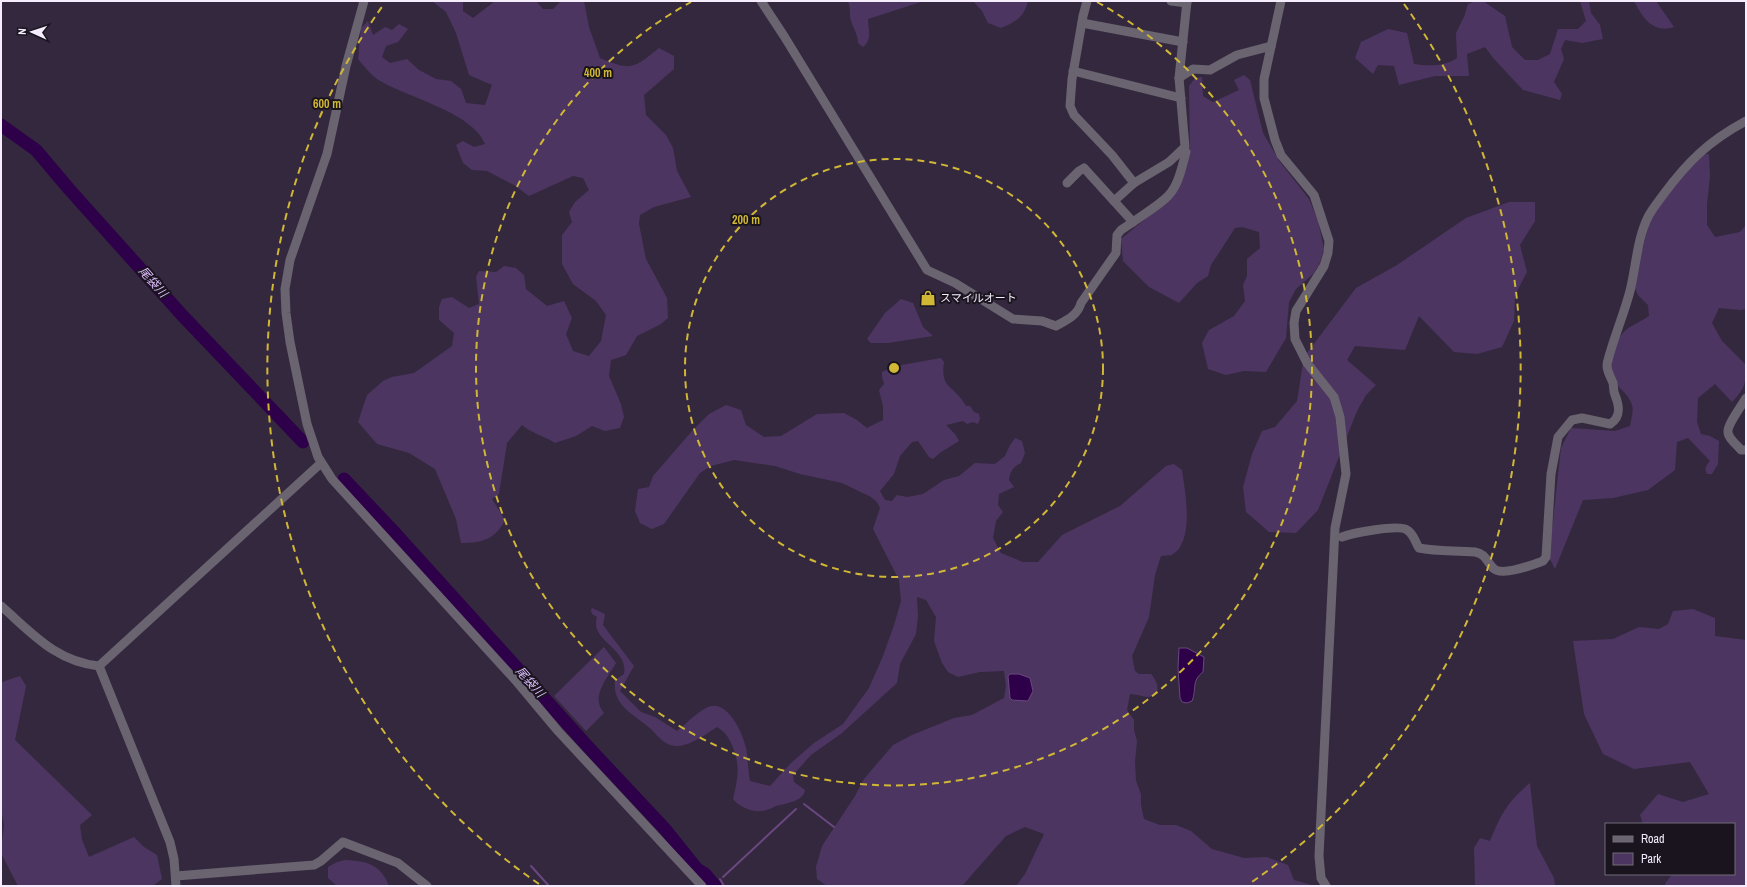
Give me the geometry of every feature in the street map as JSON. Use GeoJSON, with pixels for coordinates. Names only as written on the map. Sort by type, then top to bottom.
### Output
{"type":"FeatureCollection","features":[{"type":"Feature","properties":{"kind":"street"},"geometry":{"type":"LineString","coordinates":[[364,1],[346,66],[327,154],[290,260],[285,289],[286,313],[292,358],[307,424],[314,447],[321,463],[332,479],[517,682],[558,731],[702,886]]}},
{"type":"Feature","properties":{"kind":"street"},"geometry":{"type":"LineString","coordinates":[[761,1],[927,270],[955,283],[1013,319],[1042,321],[1056,326],[1079,310],[1084,297],[1116,253],[1117,235],[1121,230],[1169,195],[1182,166],[1186,152],[1182,150]]}},
{"type":"Feature","properties":{"kind":"street"},"geometry":{"type":"LineString","coordinates":[[1087,1],[1073,71],[1070,106],[1074,115],[1112,155],[1134,183]]}},
{"type":"Feature","properties":{"kind":"street"},"geometry":{"type":"LineString","coordinates":[[1114,201],[1134,183],[1169,162],[1185,146],[1179,78],[1187,2],[1171,1]]}},
{"type":"Feature","properties":{"kind":"street"},"geometry":{"type":"LineString","coordinates":[[1281,1],[1264,79],[1264,98],[1275,140],[1281,155],[1314,195],[1329,240],[1328,253],[1324,266],[1296,311],[1294,323],[1295,339],[1307,363],[1334,397],[1340,417],[1346,474],[1334,536],[1319,856],[1321,878],[1326,886]]}},
{"type":"Feature","properties":{"kind":"street"},"geometry":{"type":"LineString","coordinates":[[1082,23],[1183,42]]}},
{"type":"Feature","properties":{"kind":"street"},"geometry":{"type":"LineString","coordinates":[[1179,78],[1193,69],[1210,70],[1237,55],[1271,46]]}},
{"type":"Feature","properties":{"kind":"street"},"geometry":{"type":"LineString","coordinates":[[1073,71],[1181,98]]}},
{"type":"Feature","properties":{"kind":"street"},"geometry":{"type":"LineString","coordinates":[[1342,537],[1363,531],[1391,528],[1406,529],[1413,534],[1414,541],[1419,548],[1476,552],[1484,555],[1494,569],[1499,572],[1523,568],[1543,561],[1546,557],[1551,474],[1558,437],[1572,420],[1582,418],[1610,424],[1614,422],[1617,415],[1619,406],[1613,383],[1608,375],[1607,362],[1630,290],[1643,231],[1648,218],[1691,159],[1710,143],[1746,121]]}},
{"type":"Feature","properties":{"kind":"street"},"geometry":{"type":"LineString","coordinates":[[1067,183],[1079,170],[1084,168],[1133,222]]}},
{"type":"Feature","properties":{"kind":"street"},"geometry":{"type":"LineString","coordinates":[[1746,398],[1727,431],[1729,436],[1741,450],[1746,450]]}},
{"type":"Feature","properties":{"kind":"street"},"geometry":{"type":"LineString","coordinates":[[1,606],[31,634],[57,653],[86,665],[99,666],[321,463]]}},
{"type":"Feature","properties":{"kind":"street"},"geometry":{"type":"LineString","coordinates":[[99,666],[170,842],[176,876],[176,886]]}},
{"type":"Feature","properties":{"kind":"street"},"geometry":{"type":"LineString","coordinates":[[176,876],[314,865],[343,842],[398,863],[428,886]]}},
{"type":"Feature","properties":{"kind":"green space"},"geometry":{"type":"Polygon","coordinates":[[[432,1],[463,1],[463,11],[473,18],[495,1],[536,1],[543,9],[553,9],[561,1],[584,1],[589,27],[600,58],[619,65],[631,66],[637,64],[659,48],[674,56],[674,69],[644,95],[646,115],[666,135],[673,148],[677,171],[691,197],[654,207],[640,215],[639,224],[646,259],[667,298],[668,318],[661,324],[637,336],[626,355],[611,360],[609,376],[621,404],[624,417],[620,428],[605,431],[592,426],[576,436],[555,443],[522,425],[507,443],[499,494],[492,499],[505,520],[497,532],[492,536],[481,541],[468,543],[461,543],[456,519],[435,469],[409,453],[377,444],[358,422],[367,395],[383,381],[392,377],[414,373],[452,346],[454,333],[439,320],[439,307],[442,299],[452,297],[469,308],[479,304],[476,277],[479,271],[496,272],[504,266],[516,268],[524,275],[526,289],[547,306],[564,301],[572,318],[566,334],[573,351],[589,356],[601,341],[606,315],[596,301],[573,284],[562,264],[562,235],[572,222],[569,212],[575,202],[589,190],[583,178],[573,176],[529,196],[514,185],[487,171],[472,170],[463,163],[456,145],[463,141],[474,147],[485,144],[478,133],[467,123],[453,114],[389,86],[377,79],[358,59],[361,28],[368,21],[373,35],[385,27],[392,30],[399,24],[408,29],[398,42],[386,46],[382,57],[390,63],[407,59],[419,70],[436,79],[451,81],[461,89],[466,103],[485,105],[492,85],[469,75],[456,33],[446,12],[432,1]]]}},
{"type":"Feature","properties":{"kind":"green space"},"geometry":{"type":"Polygon","coordinates":[[[848,1],[924,1],[868,19],[869,38],[863,47],[858,43],[850,17],[848,1]]]}},
{"type":"Feature","properties":{"kind":"green space"},"geometry":{"type":"Polygon","coordinates":[[[973,1],[1028,1],[1022,15],[1019,18],[1011,24],[1001,28],[988,23],[982,11],[973,1]]]}},
{"type":"Feature","properties":{"kind":"green space"},"geometry":{"type":"Polygon","coordinates":[[[1476,1],[1483,1],[1505,16],[1512,47],[1525,60],[1538,60],[1550,54],[1558,29],[1578,29],[1586,21],[1580,1],[1589,1],[1591,13],[1600,25],[1603,39],[1582,43],[1565,40],[1561,49],[1564,59],[1554,82],[1562,94],[1560,100],[1523,90],[1494,59],[1485,47],[1467,54],[1469,76],[1435,76],[1399,85],[1394,66],[1378,65],[1373,74],[1355,58],[1361,42],[1388,29],[1407,33],[1414,64],[1436,65],[1452,61],[1457,58],[1456,33],[1464,17],[1468,4],[1476,1]]]}},
{"type":"Feature","properties":{"kind":"green space"},"geometry":{"type":"Polygon","coordinates":[[[1634,1],[1656,1],[1674,27],[1667,29],[1654,26],[1645,19],[1634,1]]]}},
{"type":"Feature","properties":{"kind":"green space"},"geometry":{"type":"Polygon","coordinates":[[[1244,75],[1250,80],[1263,133],[1280,162],[1309,199],[1318,221],[1324,249],[1319,265],[1313,274],[1296,289],[1289,302],[1286,338],[1266,372],[1244,371],[1226,375],[1208,369],[1202,343],[1209,330],[1234,316],[1245,301],[1243,285],[1247,276],[1247,259],[1260,248],[1259,232],[1242,227],[1235,228],[1211,265],[1208,276],[1197,283],[1179,303],[1149,287],[1123,261],[1121,239],[1173,196],[1190,151],[1189,86],[1195,78],[1202,77],[1203,96],[1213,102],[1239,90],[1234,80],[1244,75]]]}},
{"type":"Feature","properties":{"kind":"green space"},"geometry":{"type":"Polygon","coordinates":[[[1709,154],[1710,176],[1707,204],[1707,225],[1715,237],[1740,232],[1746,225],[1746,309],[1740,310],[1719,308],[1712,323],[1722,341],[1746,365],[1744,385],[1740,393],[1732,402],[1715,384],[1698,398],[1697,422],[1701,434],[1710,436],[1719,441],[1718,464],[1712,474],[1707,474],[1706,467],[1710,461],[1688,438],[1677,442],[1675,470],[1648,490],[1613,498],[1583,500],[1555,569],[1549,557],[1561,448],[1571,428],[1615,431],[1630,426],[1633,407],[1629,398],[1618,386],[1613,377],[1611,362],[1614,348],[1621,335],[1628,328],[1649,316],[1648,305],[1638,295],[1631,280],[1643,248],[1650,220],[1669,191],[1699,155],[1709,154]]]}},
{"type":"Feature","properties":{"kind":"green space"},"geometry":{"type":"Polygon","coordinates":[[[1509,202],[1535,202],[1535,221],[1520,245],[1527,272],[1515,295],[1514,321],[1502,347],[1477,354],[1454,352],[1419,316],[1405,350],[1355,346],[1347,360],[1376,385],[1366,395],[1357,411],[1318,510],[1296,533],[1269,532],[1246,512],[1243,487],[1252,454],[1262,431],[1275,427],[1297,401],[1304,357],[1356,288],[1397,265],[1466,218],[1509,202]]]}},
{"type":"Feature","properties":{"kind":"green space"},"geometry":{"type":"Polygon","coordinates":[[[901,299],[913,303],[923,327],[933,336],[888,343],[871,343],[867,339],[885,313],[901,299]]]}},
{"type":"Feature","properties":{"kind":"green space"},"geometry":{"type":"Polygon","coordinates":[[[941,358],[944,362],[943,371],[946,382],[966,406],[970,406],[974,412],[979,414],[980,419],[978,424],[973,422],[967,424],[963,421],[946,425],[955,434],[959,441],[941,452],[933,459],[929,457],[918,441],[912,442],[900,456],[894,474],[880,491],[885,500],[892,501],[897,495],[907,497],[923,494],[944,480],[959,476],[975,463],[995,464],[1005,456],[1015,438],[1022,441],[1025,453],[1021,463],[1012,470],[1010,474],[1009,480],[1014,487],[999,494],[998,505],[1003,512],[996,521],[993,538],[1001,553],[1023,562],[1038,562],[1062,535],[1120,506],[1166,466],[1174,464],[1182,470],[1187,509],[1184,539],[1178,550],[1172,555],[1161,556],[1155,575],[1149,617],[1132,656],[1135,671],[1139,674],[1151,674],[1158,687],[1156,694],[1149,697],[1130,694],[1127,710],[1134,720],[1134,730],[1137,741],[1135,762],[1136,781],[1141,794],[1141,805],[1144,819],[1160,825],[1176,825],[1191,831],[1212,849],[1244,858],[1267,857],[1288,865],[1294,880],[1315,886],[1016,886],[1025,874],[1044,834],[1025,827],[1006,836],[962,886],[827,886],[817,879],[816,867],[822,846],[855,796],[864,779],[893,745],[912,735],[954,718],[972,715],[1004,698],[1006,686],[1004,671],[980,672],[958,677],[948,672],[942,663],[934,641],[936,617],[926,600],[917,597],[918,616],[916,634],[900,664],[897,683],[842,733],[811,755],[793,775],[794,782],[805,790],[804,794],[798,800],[763,811],[754,811],[742,807],[733,799],[738,771],[737,764],[731,743],[722,730],[717,727],[692,742],[680,746],[671,745],[662,740],[651,729],[631,714],[621,703],[617,697],[615,680],[624,674],[624,665],[616,651],[603,639],[599,632],[596,625],[597,617],[592,614],[592,608],[605,614],[603,625],[634,666],[620,691],[641,712],[655,717],[677,731],[706,708],[713,706],[720,707],[727,711],[737,726],[744,741],[747,752],[750,781],[770,786],[791,763],[814,743],[843,724],[869,688],[883,656],[901,601],[899,580],[873,529],[880,508],[877,502],[871,497],[842,483],[800,474],[775,466],[734,460],[711,466],[700,473],[664,524],[652,529],[640,523],[635,511],[638,489],[649,487],[653,476],[692,431],[709,414],[726,405],[741,410],[746,425],[764,437],[781,436],[817,414],[844,413],[857,420],[867,428],[883,420],[883,406],[879,390],[884,384],[882,372],[896,366],[941,358]]]}},
{"type":"Feature","properties":{"kind":"green space"},"geometry":{"type":"Polygon","coordinates":[[[1693,609],[1715,618],[1715,636],[1746,640],[1746,886],[1666,886],[1665,884],[1671,875],[1735,875],[1735,823],[1643,823],[1640,815],[1658,794],[1683,802],[1709,794],[1690,762],[1634,769],[1603,754],[1584,714],[1573,641],[1613,639],[1639,627],[1659,629],[1668,624],[1673,611],[1693,609]]]}},
{"type":"Feature","properties":{"kind":"green space"},"geometry":{"type":"Polygon","coordinates":[[[604,647],[616,663],[599,694],[600,707],[604,713],[586,731],[554,696],[604,647]]]}},
{"type":"Feature","properties":{"kind":"green space"},"geometry":{"type":"Polygon","coordinates":[[[20,676],[26,686],[15,740],[92,815],[80,825],[82,840],[89,857],[134,837],[144,847],[157,855],[162,879],[154,885],[18,886],[1,853],[4,824],[1,810],[1,684],[2,682],[20,676]]]}},
{"type":"Feature","properties":{"kind":"green space"},"geometry":{"type":"Polygon","coordinates":[[[1530,783],[1537,846],[1554,878],[1555,886],[1475,886],[1474,848],[1480,838],[1490,841],[1498,823],[1510,803],[1530,783]]]}},
{"type":"Feature","properties":{"kind":"green space"},"geometry":{"type":"Polygon","coordinates":[[[345,860],[360,861],[372,865],[377,868],[389,886],[337,886],[328,878],[328,867],[345,860]]]}},
{"type":"Feature","properties":{"kind":"shaded area"},"geometry":{"type":"Polygon","coordinates":[[[1179,648],[1187,648],[1204,657],[1203,672],[1197,679],[1192,701],[1187,703],[1182,702],[1180,698],[1178,668],[1179,648]]]}},
{"type":"Feature","properties":{"kind":"shaded area"},"geometry":{"type":"Polygon","coordinates":[[[1010,674],[1019,674],[1030,678],[1033,691],[1028,701],[1012,700],[1010,698],[1008,676],[1010,674]]]}},
{"type":"Feature","properties":{"kind":"waterway","name":"尾袋川"},"geometry":{"type":"LineString","coordinates":[[1,125],[36,150],[181,314],[303,442]]}},
{"type":"Feature","properties":{"kind":"waterway","name":"尾袋川"},"geometry":{"type":"LineString","coordinates":[[344,479],[665,829],[697,869],[705,874],[715,886]]}},
{"type":"Feature","properties":{"kind":"waterway"},"geometry":{"type":"LineString","coordinates":[[804,804],[834,827]]}},
{"type":"Feature","properties":{"kind":"waterway"},"geometry":{"type":"LineString","coordinates":[[723,877],[796,809]]}},
{"type":"Feature","properties":{"kind":"waterway"},"geometry":{"type":"LineString","coordinates":[[531,866],[549,886]]}},
{"type":"Feature","properties":{"kind":"waterway"},"geometry":{"type":"LineString","coordinates":[[720,879],[724,886]]}},
{"type":"Feature","properties":{"kind":"waterway","name":"尾袋川"},"geometry":{"type":"LineString","coordinates":[[713,886],[716,883]]}},
{"type":"Feature","properties":{"kind":"place","name":"スマイルオート"},"geometry":{"type":"Point","coordinates":[928,298]}}]}
